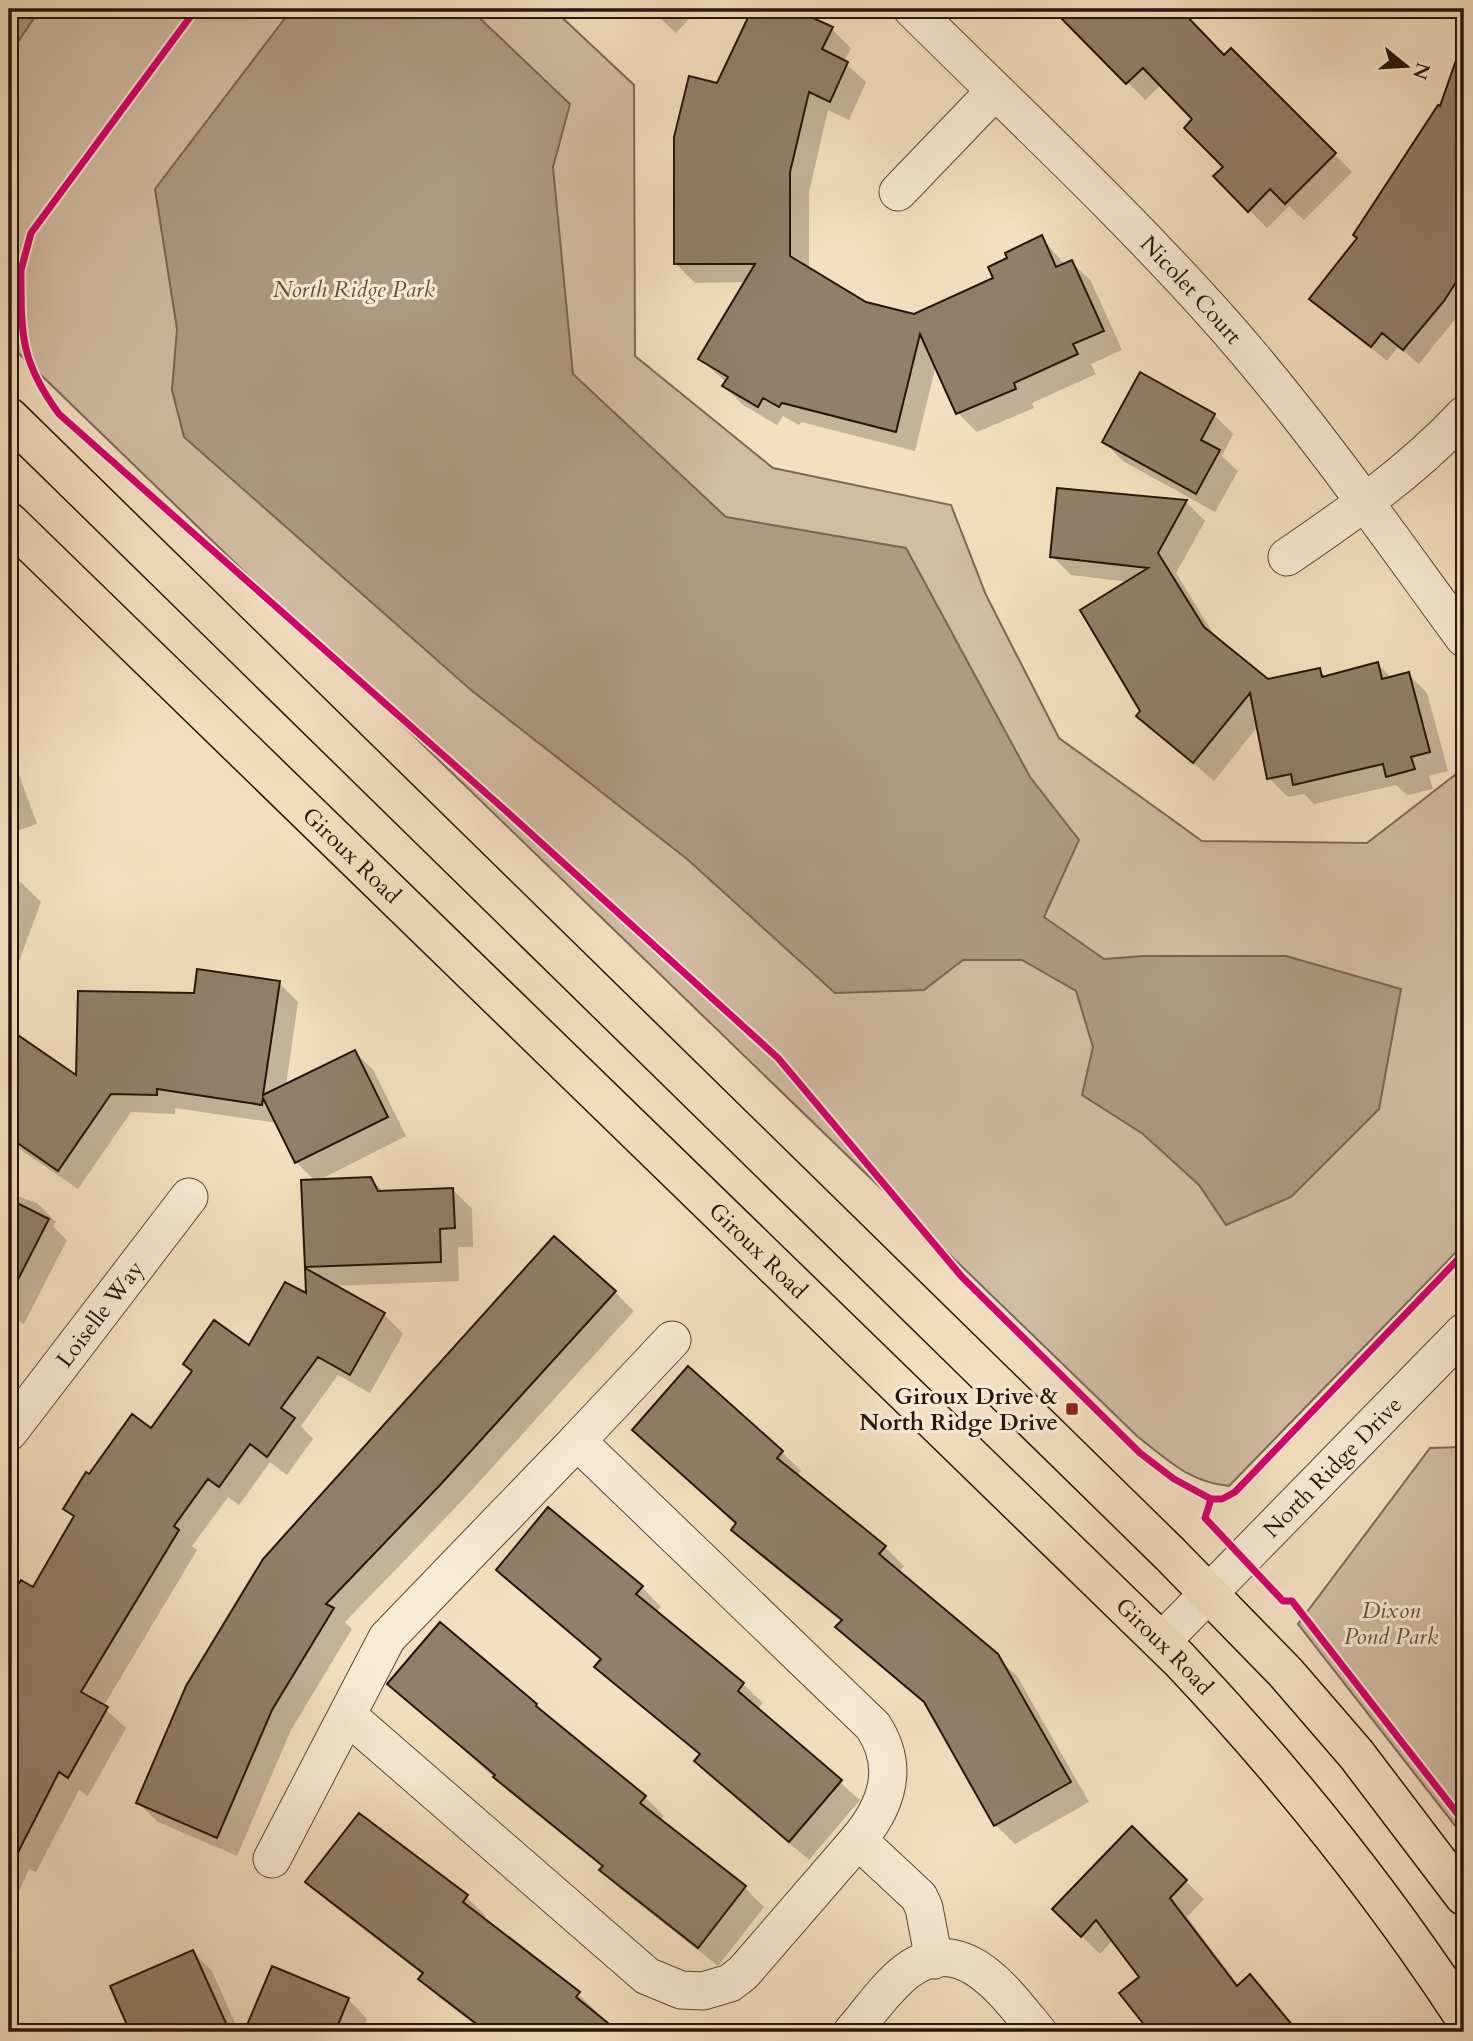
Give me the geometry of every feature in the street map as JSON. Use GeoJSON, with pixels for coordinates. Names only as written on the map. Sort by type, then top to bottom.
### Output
{"type":"FeatureCollection","features":[{"type":"Feature","properties":{"kind":"main road"},"geometry":{"type":"LineString","coordinates":[[9,417],[1209,1594],[1286,1673],[1356,1754],[1464,1896]]}},
{"type":"Feature","properties":{"kind":"main road","name":"Giroux Road"},"geometry":{"type":"LineString","coordinates":[[9,522],[1161,1642],[1259,1744],[1303,1797],[1416,1945],[1464,2018]]}},
{"type":"Feature","properties":{"kind":"street","name":"Nicolet Court"},"geometry":{"type":"LineString","coordinates":[[912,9],[1225,326],[1293,408],[1464,638]]}},
{"type":"Feature","properties":{"kind":"street"},"geometry":{"type":"LineString","coordinates":[[898,192],[995,91]]}},
{"type":"Feature","properties":{"kind":"street"},"geometry":{"type":"LineString","coordinates":[[1287,557],[1366,504],[1423,456],[1464,415]]}},
{"type":"Feature","properties":{"kind":"street","name":"Loiselle Way"},"geometry":{"type":"LineString","coordinates":[[9,1432],[189,1197]]}},
{"type":"Feature","properties":{"kind":"street"},"geometry":{"type":"LineString","coordinates":[[271,1859],[387,1637],[672,1340]]}},
{"type":"Feature","properties":{"kind":"street","name":"North Ridge Drive"},"geometry":{"type":"LineString","coordinates":[[1161,1642],[1458,1352]]}},
{"type":"Feature","properties":{"kind":"street"},"geometry":{"type":"LineString","coordinates":[[348,1716],[647,1976],[681,1990],[717,1988],[743,1973],[858,1840],[876,1818],[890,1773],[882,1741],[873,1726],[577,1441]]}},
{"type":"Feature","properties":{"kind":"street"},"geometry":{"type":"LineString","coordinates":[[858,1840],[919,1897],[924,1908],[934,1960]]}},
{"type":"Feature","properties":{"kind":"street"},"geometry":{"type":"LineString","coordinates":[[852,2032],[905,1972],[934,1960],[948,1958],[969,1963],[991,1976],[1038,2032]]}},
{"type":"Feature","properties":{"kind":"green space","name":"North Ridge Park"},"geometry":{"type":"Polygon","coordinates":[[[9,9],[553,9],[634,85],[635,356],[773,468],[951,505],[986,595],[1059,738],[1202,841],[1367,843],[1464,768],[1464,1244],[1229,1486],[1191,1475],[1169,1462],[1138,1437],[9,344],[9,9]]]}},
{"type":"Feature","properties":{"kind":"green space","name":"Dixon Pond Park"},"geometry":{"type":"Polygon","coordinates":[[[1464,1447],[1464,1837],[1298,1624],[1430,1448],[1464,1447]]]}},
{"type":"Feature","properties":{"kind":"shaded area"},"geometry":{"type":"Polygon","coordinates":[[[9,9],[40,9],[16,45],[9,47],[9,9]]]}},
{"type":"Feature","properties":{"kind":"shaded area"},"geometry":{"type":"Polygon","coordinates":[[[292,9],[470,9],[570,104],[553,167],[573,374],[726,517],[906,548],[1030,777],[1079,840],[1044,917],[1104,959],[1143,956],[1286,956],[1401,989],[1379,1109],[1291,1197],[1226,1225],[1199,1185],[1143,1134],[1082,1095],[1093,1047],[1076,991],[1022,960],[963,960],[924,990],[835,993],[687,859],[471,690],[184,437],[172,390],[177,329],[155,189],[292,9]]]}},
{"type":"Feature","properties":{"kind":"building"},"geometry":{"type":"Polygon","coordinates":[[[752,9],[793,9],[833,27],[822,49],[848,62],[830,102],[809,92],[790,172],[790,256],[866,302],[914,314],[993,278],[988,267],[1007,258],[1005,253],[1042,235],[1056,267],[1072,260],[1104,331],[1073,344],[1078,354],[1014,383],[1016,389],[956,414],[920,334],[896,432],[782,403],[779,407],[763,398],[758,407],[722,386],[728,377],[698,359],[755,264],[674,264],[674,137],[689,76],[717,83],[752,9]]]}},
{"type":"Feature","properties":{"kind":"building"},"geometry":{"type":"Polygon","coordinates":[[[1052,9],[1180,9],[1224,55],[1231,48],[1336,153],[1285,204],[1270,189],[1248,212],[1213,176],[1223,167],[1184,128],[1192,119],[1143,68],[1126,84],[1052,9]]]}},
{"type":"Feature","properties":{"kind":"building"},"geometry":{"type":"Polygon","coordinates":[[[1460,49],[1464,50],[1464,270],[1444,301],[1403,350],[1382,333],[1371,347],[1309,299],[1357,238],[1353,235],[1438,105],[1440,106],[1460,49]]]}},
{"type":"Feature","properties":{"kind":"building"},"geometry":{"type":"Polygon","coordinates":[[[1140,372],[1215,414],[1201,440],[1220,450],[1196,494],[1102,442],[1140,372]]]}},
{"type":"Feature","properties":{"kind":"building"},"geometry":{"type":"Polygon","coordinates":[[[1057,488],[1187,500],[1158,553],[1204,627],[1268,679],[1320,668],[1322,677],[1378,662],[1382,679],[1409,672],[1430,752],[1411,757],[1415,769],[1386,777],[1383,764],[1293,785],[1291,774],[1267,779],[1250,693],[1193,763],[1136,716],[1140,711],[1080,610],[1148,568],[1050,557],[1057,488]]]}},
{"type":"Feature","properties":{"kind":"building"},"geometry":{"type":"Polygon","coordinates":[[[197,969],[280,981],[263,1095],[355,1050],[388,1117],[295,1163],[263,1098],[262,1105],[157,1089],[157,1095],[111,1094],[58,1171],[9,1137],[9,1029],[76,1075],[78,991],[194,993],[197,969]]]}},
{"type":"Feature","properties":{"kind":"building"},"geometry":{"type":"Polygon","coordinates":[[[371,1177],[378,1191],[453,1188],[455,1228],[440,1229],[441,1262],[305,1267],[301,1180],[371,1177]]]}},
{"type":"Feature","properties":{"kind":"building"},"geometry":{"type":"Polygon","coordinates":[[[9,1199],[49,1219],[9,1297],[9,1199]]]}},
{"type":"Feature","properties":{"kind":"building"},"geometry":{"type":"Polygon","coordinates":[[[554,1236],[616,1291],[441,1484],[326,1604],[334,1608],[272,1710],[217,1838],[136,1803],[186,1686],[263,1559],[554,1236]]]}},
{"type":"Feature","properties":{"kind":"building"},"geometry":{"type":"Polygon","coordinates":[[[305,1268],[385,1313],[350,1375],[318,1357],[281,1408],[295,1418],[267,1457],[250,1444],[219,1487],[208,1479],[174,1526],[179,1530],[81,1692],[108,1707],[68,1778],[59,1772],[9,1870],[9,1599],[21,1580],[33,1587],[74,1516],[63,1509],[86,1472],[89,1474],[132,1414],[151,1428],[192,1371],[183,1364],[214,1320],[249,1345],[285,1282],[306,1293],[305,1268]]]}},
{"type":"Feature","properties":{"kind":"building"},"geometry":{"type":"Polygon","coordinates":[[[688,1366],[783,1451],[777,1458],[886,1546],[879,1554],[998,1654],[1071,1782],[994,1826],[924,1702],[835,1627],[842,1620],[731,1530],[736,1523],[632,1430],[688,1366]]]}},
{"type":"Feature","properties":{"kind":"building"},"geometry":{"type":"Polygon","coordinates":[[[548,1507],[643,1586],[636,1594],[744,1683],[738,1691],[842,1780],[789,1842],[694,1761],[700,1754],[594,1667],[601,1659],[496,1570],[548,1507]]]}},
{"type":"Feature","properties":{"kind":"building"},"geometry":{"type":"Polygon","coordinates":[[[440,1622],[537,1704],[536,1706],[646,1796],[640,1803],[746,1886],[698,1948],[599,1870],[603,1866],[493,1777],[495,1775],[387,1684],[440,1622]]]}},
{"type":"Feature","properties":{"kind":"building"},"geometry":{"type":"Polygon","coordinates":[[[359,1813],[468,1895],[463,1902],[580,1992],[576,1997],[619,2032],[487,2032],[418,1979],[423,1973],[305,1882],[359,1813]]]}},
{"type":"Feature","properties":{"kind":"building"},"geometry":{"type":"Polygon","coordinates":[[[1132,1826],[1187,1880],[1170,1898],[1237,1986],[1250,1974],[1298,2032],[1150,2032],[1119,1993],[1139,1977],[1096,1920],[1081,1937],[1052,1909],[1132,1826]]]}},
{"type":"Feature","properties":{"kind":"building"},"geometry":{"type":"Polygon","coordinates":[[[193,1950],[230,2032],[130,2032],[110,1986],[193,1950]]]}},
{"type":"Feature","properties":{"kind":"building"},"geometry":{"type":"Polygon","coordinates":[[[272,1966],[349,1998],[335,2032],[244,2032],[272,1966]]]}},
{"type":"Feature","properties":{"kind":"cycle path"},"geometry":{"type":"LineString","coordinates":[[21,270],[31,233],[196,9]]}},
{"type":"Feature","properties":{"kind":"cycle path"},"geometry":{"type":"LineString","coordinates":[[9,267],[21,270],[21,312],[30,362],[59,414],[505,810],[778,1058],[962,1277],[1140,1453],[1174,1479],[1211,1499],[1205,1518],[1283,1601],[1292,1601],[1464,1822]]}},
{"type":"Feature","properties":{"kind":"cycle path"},"geometry":{"type":"LineString","coordinates":[[1211,1499],[1222,1499],[1235,1492],[1464,1253]]}},
{"type":"Feature","properties":{"kind":"place","name":"Giroux Drive & North Ridge Drive"},"geometry":{"type":"Point","coordinates":[1072,1409]}}]}
